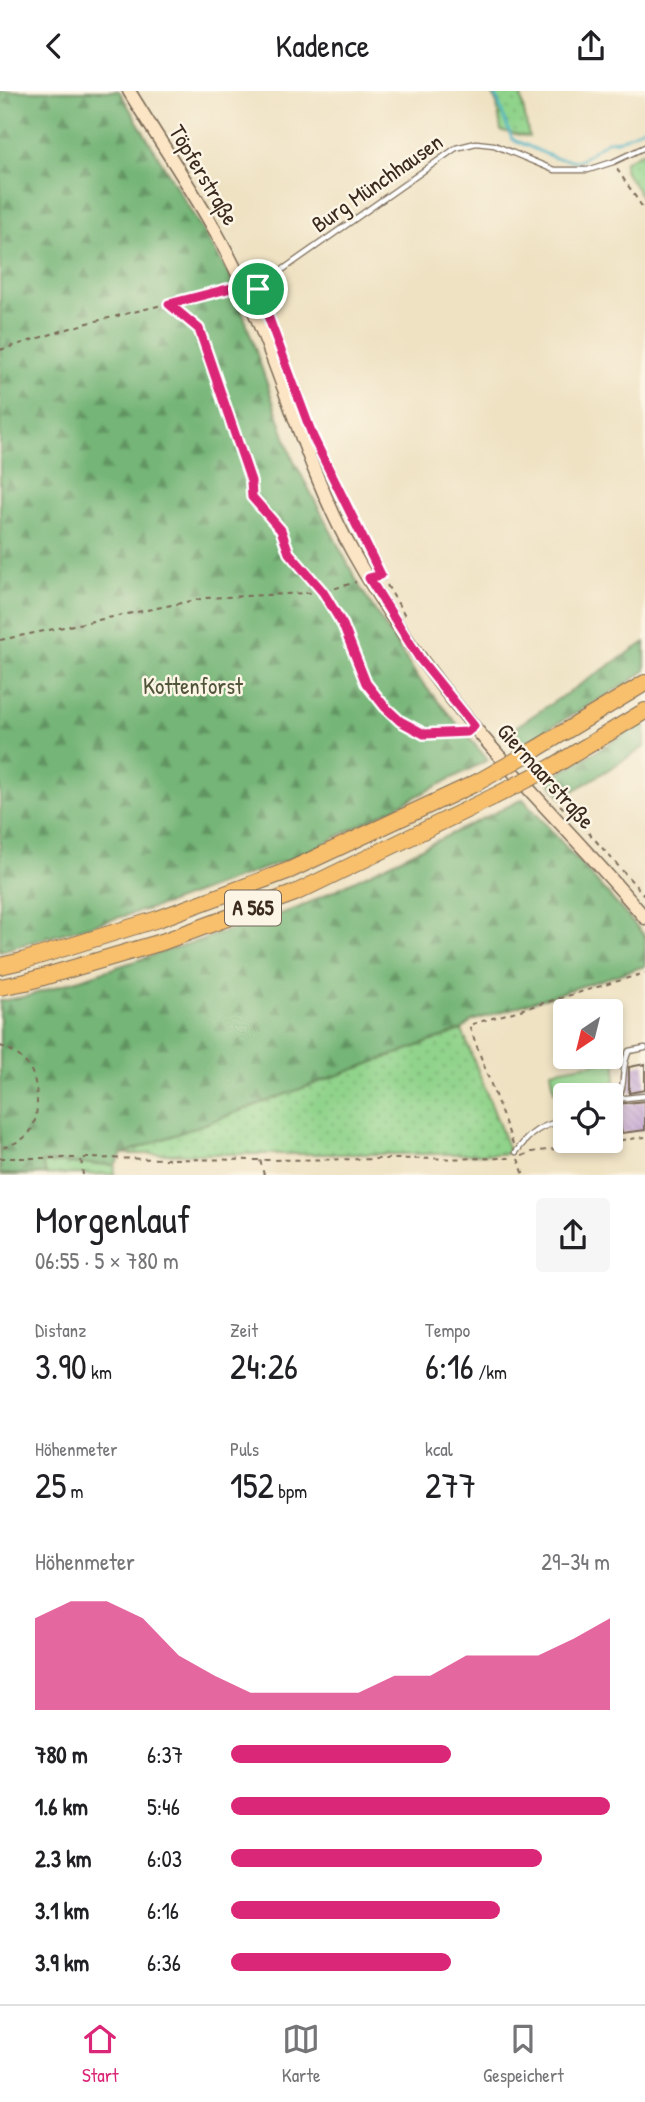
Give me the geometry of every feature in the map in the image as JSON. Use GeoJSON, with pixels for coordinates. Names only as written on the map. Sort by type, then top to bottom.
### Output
{"type":"FeatureCollection","features":[{"type":"Feature","properties":{"kind":"highway","name":"A 565"},"geometry":{"type":"LineString","coordinates":[[0,966],[158,919],[290,870],[478,782],[645,683]]}},
{"type":"Feature","properties":{"kind":"highway","name":"A 565"},"geometry":{"type":"LineString","coordinates":[[0,987],[26,982],[162,942],[295,893],[552,767],[645,711]]}},
{"type":"Feature","properties":{"kind":"main road","name":"Töpferstraße"},"geometry":{"type":"LineString","coordinates":[[130,91],[249,290],[310,463],[352,551],[420,659]]}},
{"type":"Feature","properties":{"kind":"main road","name":"Giermaarstraße"},"geometry":{"type":"LineString","coordinates":[[420,659],[474,726],[645,918]]}},
{"type":"Feature","properties":{"kind":"lane","name":"Burg Münchhausen"},"geometry":{"type":"LineString","coordinates":[[249,290],[456,148],[476,143],[494,145],[554,170],[588,170],[645,147]]}},
{"type":"Feature","properties":{"kind":"lane"},"geometry":{"type":"LineString","coordinates":[[622,1083],[624,1060],[629,1051],[645,1048]]}},
{"type":"Feature","properties":{"kind":"lane"},"geometry":{"type":"LineString","coordinates":[[623,1100],[645,1096]]}},
{"type":"Feature","properties":{"kind":"lane"},"geometry":{"type":"LineString","coordinates":[[516,1152],[529,1134],[553,1123]]}},
{"type":"Feature","properties":{"kind":"path"},"geometry":{"type":"LineString","coordinates":[[613,162],[645,211]]}},
{"type":"Feature","properties":{"kind":"path"},"geometry":{"type":"LineString","coordinates":[[0,350],[84,324],[169,304],[249,290]]}},
{"type":"Feature","properties":{"kind":"path"},"geometry":{"type":"LineString","coordinates":[[169,304],[199,329],[251,481],[252,497],[281,530],[289,553],[323,592],[343,625],[366,683],[400,721],[424,734],[467,732],[474,726]]}},
{"type":"Feature","properties":{"kind":"path"},"geometry":{"type":"LineString","coordinates":[[319,450],[372,560],[409,621]]}},
{"type":"Feature","properties":{"kind":"path"},"geometry":{"type":"LineString","coordinates":[[0,640],[206,598],[323,592],[369,578]]}},
{"type":"Feature","properties":{"kind":"path"},"geometry":{"type":"LineString","coordinates":[[560,805],[580,823],[645,896]]}},
{"type":"Feature","properties":{"kind":"path"},"geometry":{"type":"LineString","coordinates":[[524,1174],[469,1025],[645,973]]}},
{"type":"Feature","properties":{"kind":"path"},"geometry":{"type":"LineString","coordinates":[[0,1046],[11,1049],[31,1071],[38,1114],[31,1132],[16,1143],[0,1148]]}},
{"type":"Feature","properties":{"kind":"path"},"geometry":{"type":"LineString","coordinates":[[0,1157],[260,1160],[518,1158],[532,1152],[645,1137]]}},
{"type":"Feature","properties":{"kind":"path"},"geometry":{"type":"LineString","coordinates":[[81,1158],[83,1174]]}},
{"type":"Feature","properties":{"kind":"path"},"geometry":{"type":"LineString","coordinates":[[260,1160],[264,1174]]}},
{"type":"Feature","properties":{"kind":"green space","name":"Kottenforst"},"geometry":{"type":"Polygon","coordinates":[[[0,91],[119,91],[231,278],[292,457],[360,587],[418,678],[488,760],[303,854],[170,903],[0,951],[0,91]]]}},
{"type":"Feature","properties":{"kind":"green space"},"geometry":{"type":"Polygon","coordinates":[[[491,91],[520,91],[529,137],[501,131],[497,104],[491,91]]]}},
{"type":"Feature","properties":{"kind":"green space"},"geometry":{"type":"Polygon","coordinates":[[[645,151],[645,202],[624,170],[625,161],[645,151]]]}},
{"type":"Feature","properties":{"kind":"green space"},"geometry":{"type":"Polygon","coordinates":[[[645,642],[645,671],[515,748],[505,734],[645,642]]]}},
{"type":"Feature","properties":{"kind":"green space"},"geometry":{"type":"Polygon","coordinates":[[[645,722],[645,747],[562,798],[548,780],[645,722]]]}},
{"type":"Feature","properties":{"kind":"green space"},"geometry":{"type":"Polygon","coordinates":[[[523,799],[645,936],[645,966],[472,1021],[462,1030],[122,1154],[115,1165],[42,1162],[46,1174],[0,1174],[0,1001],[28,996],[298,908],[523,799]]]}},
{"type":"Feature","properties":{"kind":"green space"},"geometry":{"type":"Polygon","coordinates":[[[462,1030],[509,1150],[505,1154],[122,1154],[462,1030]]]}},
{"type":"Feature","properties":{"kind":"green space"},"geometry":{"type":"Polygon","coordinates":[[[616,1069],[616,1078],[614,1083],[553,1084],[551,1071],[616,1069]]]}},
{"type":"Feature","properties":{"kind":"green space"},"geometry":{"type":"Polygon","coordinates":[[[41,1162],[115,1165],[114,1174],[0,1175],[41,1162]]]}},
{"type":"Feature","properties":{"kind":"building"},"geometry":{"type":"Polygon","coordinates":[[[645,1064],[645,1090],[629,1093],[629,1067],[645,1064]]]}},
{"type":"Feature","properties":{"kind":"building"},"geometry":{"type":"Polygon","coordinates":[[[645,1101],[645,1130],[623,1133],[623,1103],[645,1101]]]}},
{"type":"Feature","properties":{"kind":"waterway"},"geometry":{"type":"LineString","coordinates":[[494,91],[512,139],[555,158],[579,161],[607,141],[620,140],[645,127]]}},
{"type":"Feature","properties":{"kind":"route"},"geometry":{"type":"LineString","coordinates":[[243,285],[247,295],[258,289],[313,437],[381,575],[369,578],[420,659],[474,726],[467,732],[424,734],[400,721],[385,707],[366,683],[343,625],[323,592],[289,553],[281,530],[252,497],[251,481],[199,329],[169,304],[243,285]]}}]}
